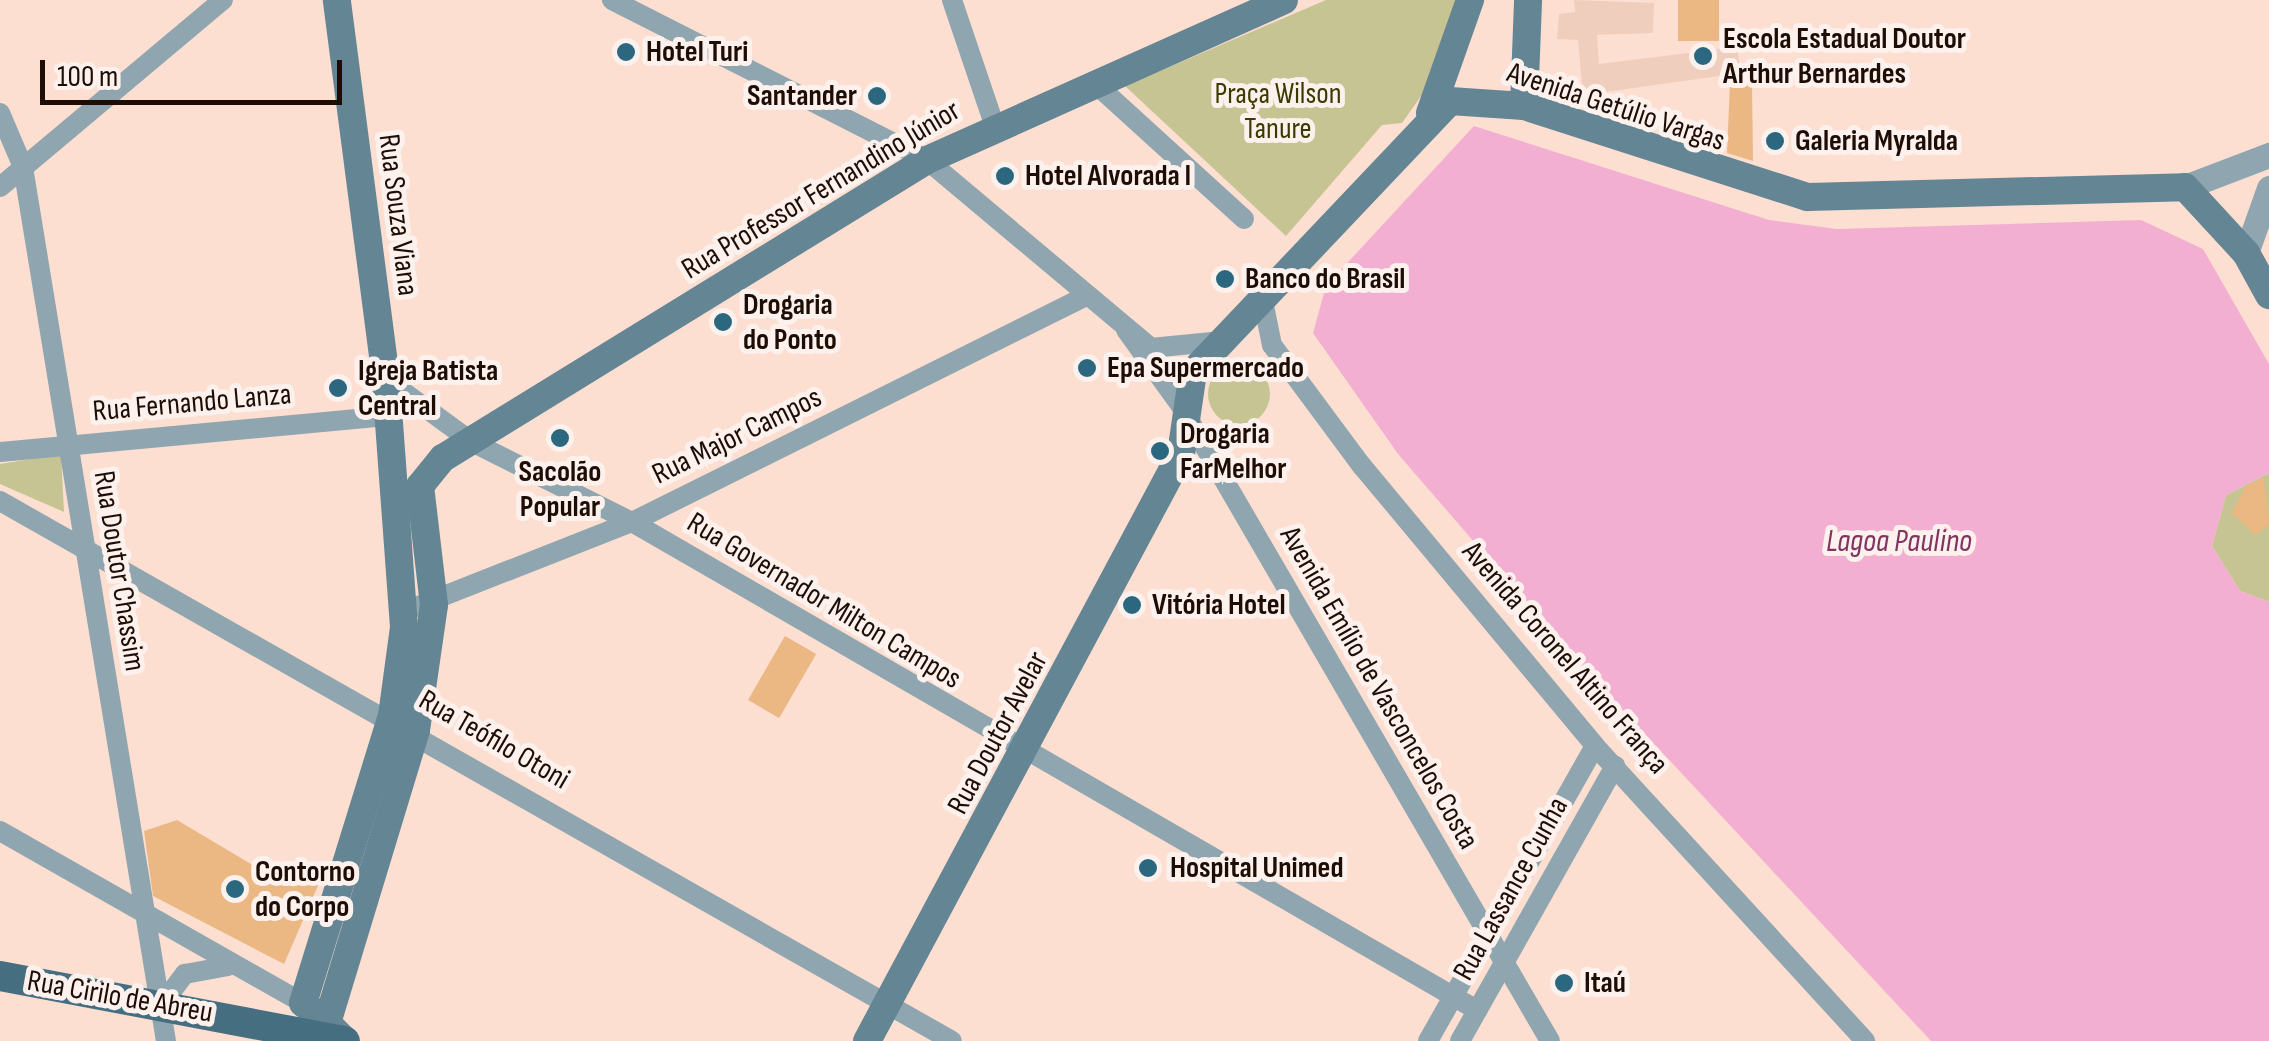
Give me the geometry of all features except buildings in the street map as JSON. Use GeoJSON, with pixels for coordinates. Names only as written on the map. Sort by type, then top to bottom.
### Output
{"type":"FeatureCollection","features":[{"type":"Feature","properties":{"kind":"main road","name":"Rua Souza Viana"},"geometry":{"type":"LineString","coordinates":[[337,0],[386,379],[404,612],[404,723]]}},
{"type":"Feature","properties":{"kind":"main road","name":"Rua Professor Fernandino Júnior"},"geometry":{"type":"LineString","coordinates":[[434,605],[420,486],[472,442],[927,160],[994,124],[1099,87],[1284,0]]}},
{"type":"Feature","properties":{"kind":"main road"},"geometry":{"type":"LineString","coordinates":[[1180,405],[1212,342],[1430,114],[1470,0]]}},
{"type":"Feature","properties":{"kind":"main road"},"geometry":{"type":"LineString","coordinates":[[1524,106],[1528,0]]}},
{"type":"Feature","properties":{"kind":"main road","name":"Avenida Getúlio Vargas"},"geometry":{"type":"LineString","coordinates":[[1430,114],[1480,98],[1524,106],[1808,197],[2185,187]]}},
{"type":"Feature","properties":{"kind":"main road"},"geometry":{"type":"LineString","coordinates":[[2185,187],[2246,253],[2269,295]]}},
{"type":"Feature","properties":{"kind":"main road","name":"Rua Doutor Avelar"},"geometry":{"type":"LineString","coordinates":[[867,1041],[1024,756],[1181,454],[1180,405]]}},
{"type":"Feature","properties":{"kind":"main road"},"geometry":{"type":"LineString","coordinates":[[324,1027],[434,605]]}},
{"type":"Feature","properties":{"kind":"main road","name":"Rua Cirilo de Abreu"},"geometry":{"type":"LineString","coordinates":[[0,976],[324,1027]]}},
{"type":"Feature","properties":{"kind":"street"},"geometry":{"type":"LineString","coordinates":[[0,187],[223,0]]}},
{"type":"Feature","properties":{"kind":"street"},"geometry":{"type":"LineString","coordinates":[[612,0],[927,160],[1126,330],[1172,352],[1212,342]]}},
{"type":"Feature","properties":{"kind":"street"},"geometry":{"type":"LineString","coordinates":[[952,0],[994,124]]}},
{"type":"Feature","properties":{"kind":"street"},"geometry":{"type":"LineString","coordinates":[[1099,87],[1244,219]]}},
{"type":"Feature","properties":{"kind":"street","name":"Rua Doutor Chassim"},"geometry":{"type":"LineString","coordinates":[[0,113],[23,166],[140,908],[162,1004],[166,1041]]}},
{"type":"Feature","properties":{"kind":"street"},"geometry":{"type":"LineString","coordinates":[[2185,187],[2269,154]]}},
{"type":"Feature","properties":{"kind":"street"},"geometry":{"type":"LineString","coordinates":[[2246,253],[2269,188]]}},
{"type":"Feature","properties":{"kind":"street","name":"Avenida Coronel Altino França"},"geometry":{"type":"LineString","coordinates":[[1263,290],[1261,322],[1272,345],[1595,746],[1865,1041]]}},
{"type":"Feature","properties":{"kind":"street","name":"Rua Major Campos"},"geometry":{"type":"LineString","coordinates":[[404,612],[434,605],[632,522],[1088,295]]}},
{"type":"Feature","properties":{"kind":"street","name":"Avenida Emílio de Vasconcelos Costa"},"geometry":{"type":"LineString","coordinates":[[1126,330],[1180,405],[1550,1041]]}},
{"type":"Feature","properties":{"kind":"street"},"geometry":{"type":"LineString","coordinates":[[386,379],[472,442]]}},
{"type":"Feature","properties":{"kind":"street","name":"Rua Fernando Lanza"},"geometry":{"type":"LineString","coordinates":[[0,452],[389,416]]}},
{"type":"Feature","properties":{"kind":"street","name":"Rua Governador Milton Campos"},"geometry":{"type":"LineString","coordinates":[[472,442],[632,522],[1024,756],[1477,1010]]}},
{"type":"Feature","properties":{"kind":"street","name":"Rua Teófilo Otoni"},"geometry":{"type":"LineString","coordinates":[[0,501],[404,723],[952,1041]]}},
{"type":"Feature","properties":{"kind":"street","name":"Rua Lassance Cunha"},"geometry":{"type":"LineString","coordinates":[[1428,1041],[1595,746]]}},
{"type":"Feature","properties":{"kind":"street","name":"Rua Lassance Cunha"},"geometry":{"type":"LineString","coordinates":[[1460,1041],[1614,766]]}},
{"type":"Feature","properties":{"kind":"street"},"geometry":{"type":"LineString","coordinates":[[0,831],[140,908],[324,1027]]}},
{"type":"Feature","properties":{"kind":"street"},"geometry":{"type":"LineString","coordinates":[[162,1004],[185,974],[228,966]]}},
{"type":"Feature","properties":{"kind":"shaded area","name":"Escola Estadual Doutor Arthur Bernardes"},"geometry":{"type":"Polygon","coordinates":[[[1574,0],[1654,3],[1653,33],[1597,35],[1599,64],[1737,47],[1741,73],[1583,95],[1578,40],[1557,39],[1559,14],[1575,12],[1574,0]]]}},
{"type":"Feature","properties":{"kind":"green space","name":"Praça Wilson Tanure"},"geometry":{"type":"Polygon","coordinates":[[[1326,0],[1461,0],[1431,82],[1402,123],[1382,125],[1286,236],[1125,86],[1326,0]]]}},
{"type":"Feature","properties":{"kind":"green space"},"geometry":{"type":"Polygon","coordinates":[[[1239,363],[1261,372],[1270,394],[1261,416],[1239,425],[1217,416],[1208,394],[1217,372],[1239,363]]]}},
{"type":"Feature","properties":{"kind":"green space"},"geometry":{"type":"Polygon","coordinates":[[[61,454],[64,512],[0,484],[0,464],[61,454]]]}},
{"type":"Feature","properties":{"kind":"green space"},"geometry":{"type":"Polygon","coordinates":[[[2269,473],[2269,602],[2240,591],[2212,546],[2226,495],[2269,473]]]}},
{"type":"Feature","properties":{"kind":"water","name":"Lagoa Paulino"},"geometry":{"type":"Polygon","coordinates":[[[1474,126],[1769,220],[1837,229],[2141,220],[2203,249],[2269,364],[2269,473],[2226,495],[2212,546],[2240,591],[2269,602],[2269,1041],[1931,1041],[1577,661],[1398,454],[1313,333],[1326,286],[1474,126]]]}},
{"type":"Feature","properties":{"kind":"place","name":"Hotel Turi"},"geometry":{"type":"Point","coordinates":[626,52]}},
{"type":"Feature","properties":{"kind":"place","name":"Escola Estadual Doutor Arthur Bernardes"},"geometry":{"type":"Point","coordinates":[1703,56]}},
{"type":"Feature","properties":{"kind":"place","name":"Santander"},"geometry":{"type":"Point","coordinates":[877,96]}},
{"type":"Feature","properties":{"kind":"place","name":"Galeria Myralda"},"geometry":{"type":"Point","coordinates":[1775,141]}},
{"type":"Feature","properties":{"kind":"place","name":"Hotel Alvorada I"},"geometry":{"type":"Point","coordinates":[1005,176]}},
{"type":"Feature","properties":{"kind":"place","name":"Banco do Brasil"},"geometry":{"type":"Point","coordinates":[1225,279]}},
{"type":"Feature","properties":{"kind":"place","name":"Drogaria do Ponto"},"geometry":{"type":"Point","coordinates":[723,322]}},
{"type":"Feature","properties":{"kind":"place","name":"Epa Supermercado"},"geometry":{"type":"Point","coordinates":[1087,368]}},
{"type":"Feature","properties":{"kind":"place","name":"Igreja Batista Central"},"geometry":{"type":"Point","coordinates":[338,388]}},
{"type":"Feature","properties":{"kind":"place","name":"Sacolão Popular"},"geometry":{"type":"Point","coordinates":[560,438]}},
{"type":"Feature","properties":{"kind":"place","name":"Drogaria FarMelhor"},"geometry":{"type":"Point","coordinates":[1160,451]}},
{"type":"Feature","properties":{"kind":"place","name":"Vitória Hotel"},"geometry":{"type":"Point","coordinates":[1132,605]}},
{"type":"Feature","properties":{"kind":"place","name":"Hospital Unimed"},"geometry":{"type":"Point","coordinates":[1148,868]}},
{"type":"Feature","properties":{"kind":"place","name":"Contorno do Corpo"},"geometry":{"type":"Point","coordinates":[235,889]}},
{"type":"Feature","properties":{"kind":"place","name":"Itaú"},"geometry":{"type":"Point","coordinates":[1564,983]}}]}
